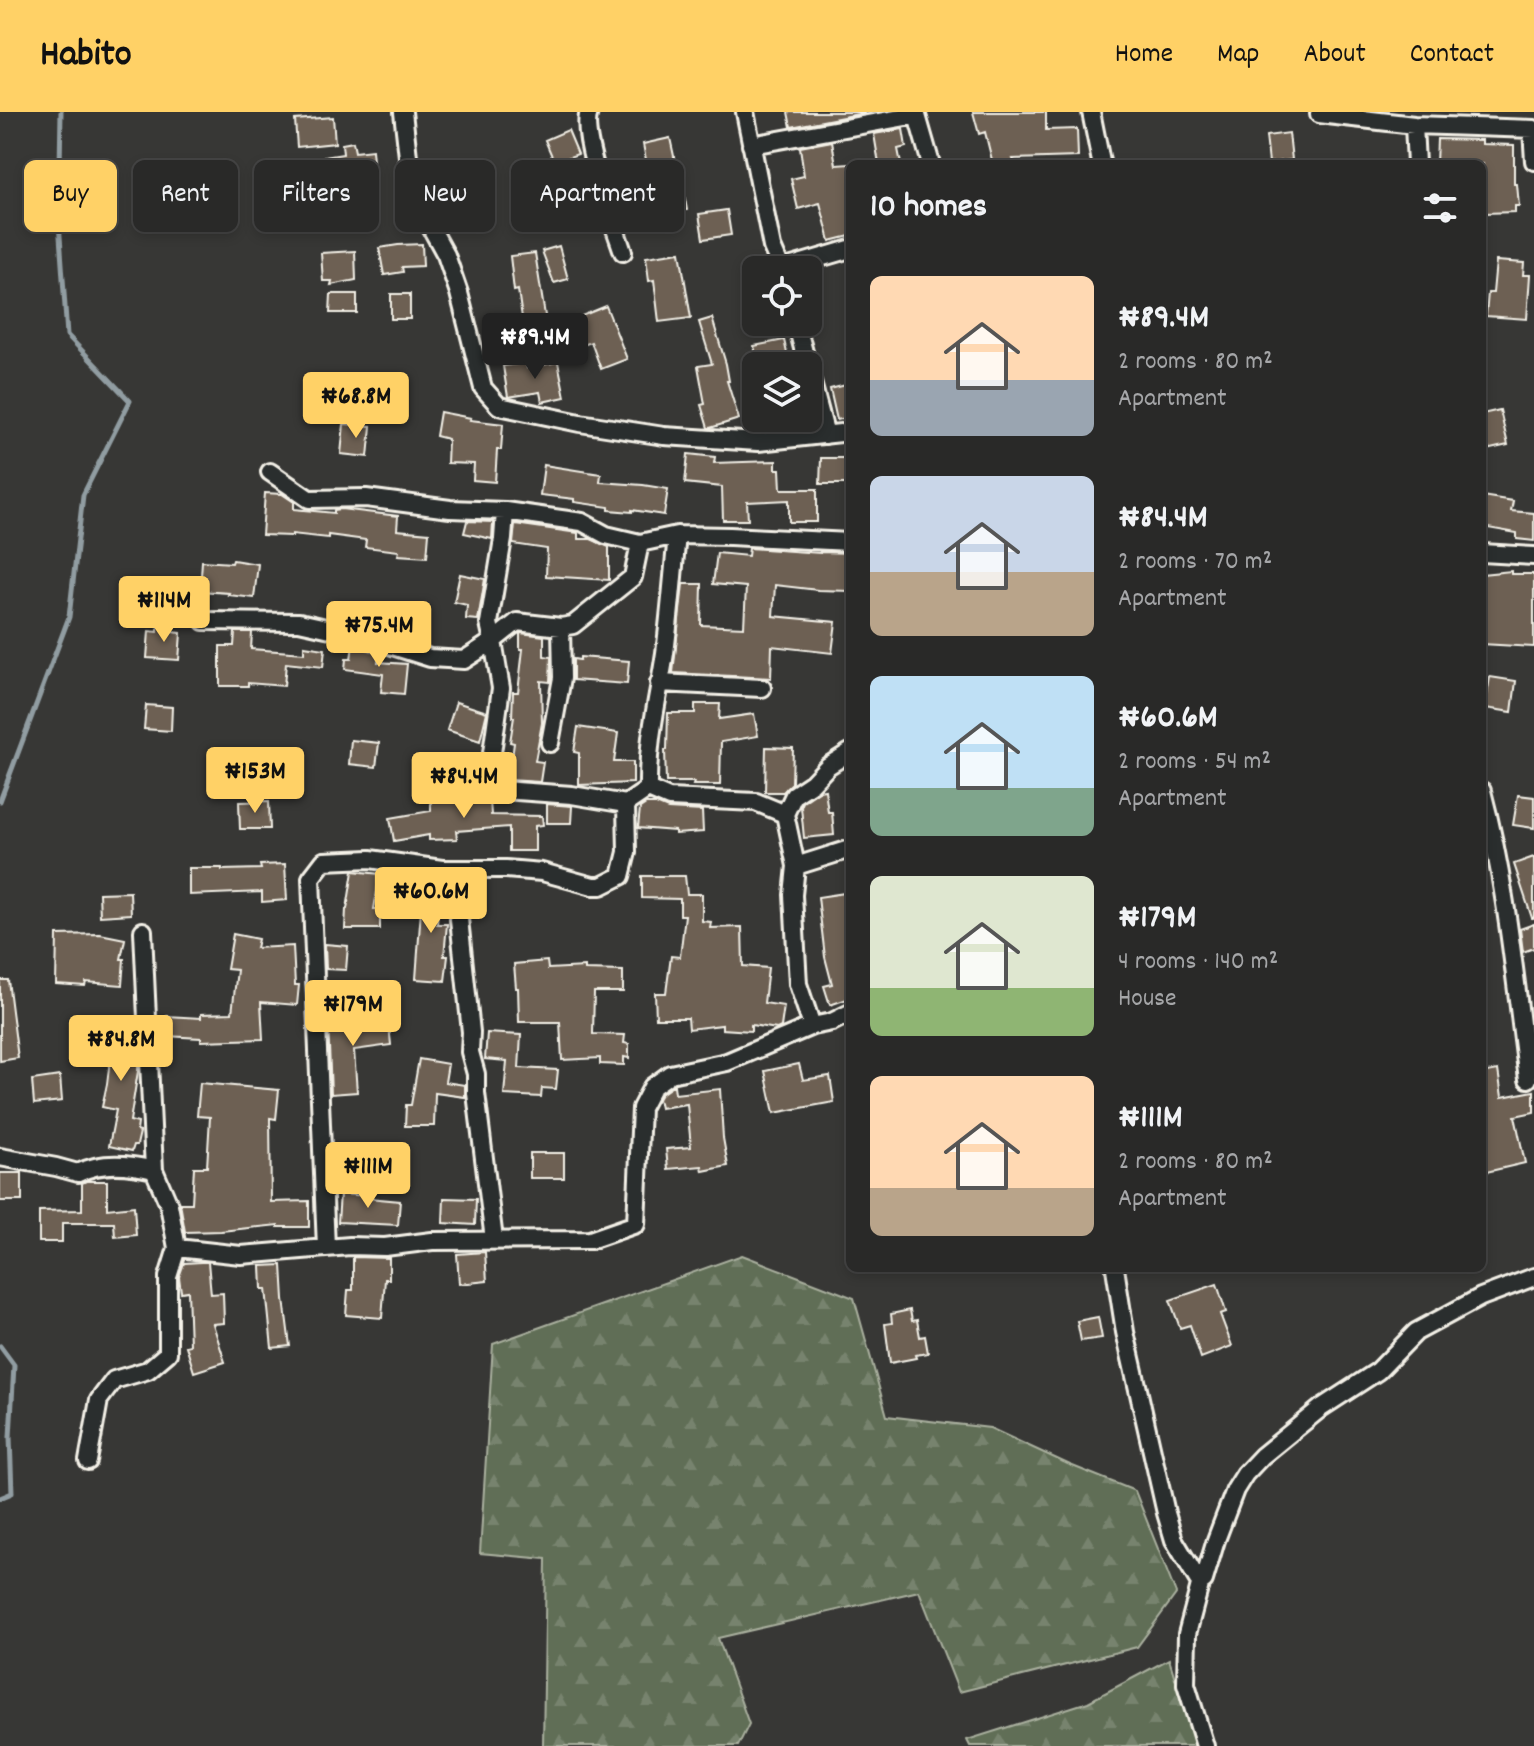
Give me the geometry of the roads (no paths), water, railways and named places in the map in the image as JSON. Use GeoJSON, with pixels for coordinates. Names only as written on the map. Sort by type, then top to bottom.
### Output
{"type":"FeatureCollection","features":[{"type":"Feature","properties":{"kind":"street"},"geometry":{"type":"LineString","coordinates":[[403,112],[412,193],[446,255],[483,388],[499,406],[664,436],[758,442],[846,432]]}},
{"type":"Feature","properties":{"kind":"street"},"geometry":{"type":"LineString","coordinates":[[589,112],[587,119],[593,158],[623,252]]}},
{"type":"Feature","properties":{"kind":"street"},"geometry":{"type":"LineString","coordinates":[[745,112],[776,256]]}},
{"type":"Feature","properties":{"kind":"street"},"geometry":{"type":"LineString","coordinates":[[1091,112],[1101,160]]}},
{"type":"Feature","properties":{"kind":"street"},"geometry":{"type":"LineString","coordinates":[[751,145],[917,114],[930,160]]}},
{"type":"Feature","properties":{"kind":"street"},"geometry":{"type":"LineString","coordinates":[[1319,114],[1414,125],[1533,129],[1534,161]]}},
{"type":"Feature","properties":{"kind":"street"},"geometry":{"type":"LineString","coordinates":[[1414,125],[1416,160]]}},
{"type":"Feature","properties":{"kind":"street"},"geometry":{"type":"LineString","coordinates":[[822,258],[846,250]]}},
{"type":"Feature","properties":{"kind":"street"},"geometry":{"type":"LineString","coordinates":[[800,336],[826,435]]}},
{"type":"Feature","properties":{"kind":"street"},"geometry":{"type":"LineString","coordinates":[[270,472],[309,499],[366,498],[450,509],[505,511],[582,522],[606,535],[640,543],[677,535],[846,542]]}},
{"type":"Feature","properties":{"kind":"street"},"geometry":{"type":"LineString","coordinates":[[505,511],[489,623],[501,688],[487,789],[572,795],[626,804],[648,789]]}},
{"type":"Feature","properties":{"kind":"street"},"geometry":{"type":"LineString","coordinates":[[648,789],[652,725],[677,535]]}},
{"type":"Feature","properties":{"kind":"street"},"geometry":{"type":"LineString","coordinates":[[204,621],[299,622],[358,635],[430,658],[464,660],[517,622],[561,627],[573,625],[633,577],[640,543]]}},
{"type":"Feature","properties":{"kind":"street"},"geometry":{"type":"LineString","coordinates":[[1486,553],[1534,556]]}},
{"type":"Feature","properties":{"kind":"street"},"geometry":{"type":"LineString","coordinates":[[550,743],[562,678],[561,627]]}},
{"type":"Feature","properties":{"kind":"street"},"geometry":{"type":"LineString","coordinates":[[659,683],[762,688]]}},
{"type":"Feature","properties":{"kind":"street"},"geometry":{"type":"LineString","coordinates":[[812,1026],[798,984],[793,895],[796,866],[785,814],[794,795],[846,755]]}},
{"type":"Feature","properties":{"kind":"street"},"geometry":{"type":"LineString","coordinates":[[648,789],[669,798],[756,802],[785,814]]}},
{"type":"Feature","properties":{"kind":"street"},"geometry":{"type":"LineString","coordinates":[[326,1248],[311,878],[324,861],[370,859],[458,870],[542,872],[601,886],[621,876],[627,852],[626,804]]}},
{"type":"Feature","properties":{"kind":"street"},"geometry":{"type":"LineString","coordinates":[[1486,805],[1505,899],[1528,1079]]}},
{"type":"Feature","properties":{"kind":"street"},"geometry":{"type":"LineString","coordinates":[[796,866],[846,850]]}},
{"type":"Feature","properties":{"kind":"street"},"geometry":{"type":"LineString","coordinates":[[458,870],[470,1052],[476,1074],[494,1240]]}},
{"type":"Feature","properties":{"kind":"street"},"geometry":{"type":"LineString","coordinates":[[88,1461],[99,1400],[114,1380],[148,1370],[168,1353],[168,1277],[177,1248],[169,1205],[154,1170],[143,931]]}},
{"type":"Feature","properties":{"kind":"street"},"geometry":{"type":"LineString","coordinates":[[177,1248],[241,1255],[385,1247],[432,1241],[590,1240],[636,1224],[641,1108],[652,1087],[670,1074],[727,1062],[846,1015]]}},
{"type":"Feature","properties":{"kind":"street"},"geometry":{"type":"LineString","coordinates":[[0,1157],[78,1173],[108,1164],[154,1170]]}},
{"type":"Feature","properties":{"kind":"street"},"geometry":{"type":"LineString","coordinates":[[1116,1272],[1125,1332],[1166,1513],[1174,1540],[1201,1581]]}},
{"type":"Feature","properties":{"kind":"street"},"geometry":{"type":"LineString","coordinates":[[1205,1746],[1186,1684],[1187,1634],[1201,1581],[1204,1580],[1235,1490],[1245,1474],[1262,1456],[1321,1408],[1378,1371],[1416,1332],[1481,1297],[1534,1277]]}},
{"type":"Feature","properties":{"kind":"waterway"},"geometry":{"type":"LineString","coordinates":[[0,801],[69,617],[83,495],[130,401],[67,335],[59,222],[61,112]]}},
{"type":"Feature","properties":{"kind":"waterway"},"geometry":{"type":"LineString","coordinates":[[0,1346],[14,1365],[10,1437],[12,1493],[0,1498]]}}]}
